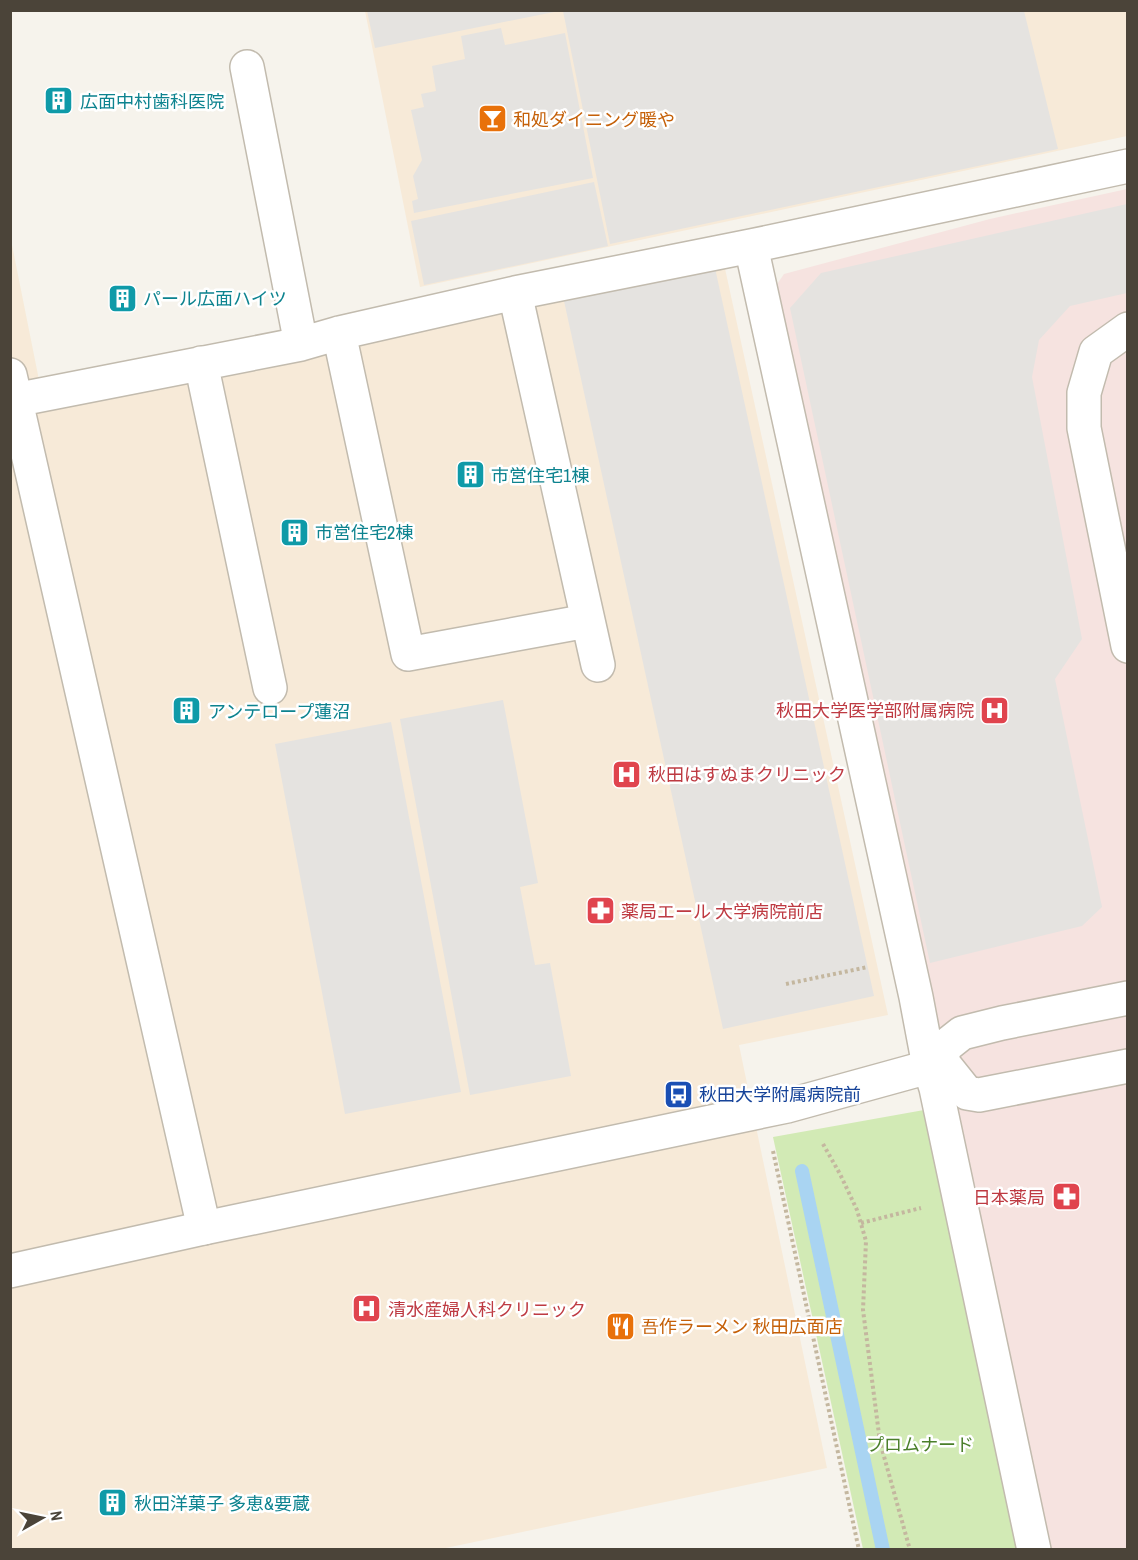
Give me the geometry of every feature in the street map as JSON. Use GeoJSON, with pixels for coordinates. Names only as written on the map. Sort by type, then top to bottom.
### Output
{"type":"FeatureCollection","features":[{"type":"Feature","properties":{"kind":"street"},"geometry":{"type":"LineString","coordinates":[[247,67],[301,344]]}},
{"type":"Feature","properties":{"kind":"street"},"geometry":{"type":"LineString","coordinates":[[204,1228],[12,392],[201,363],[301,344],[339,333],[515,293],[751,246],[1128,166]]}},
{"type":"Feature","properties":{"kind":"street"},"geometry":{"type":"LineString","coordinates":[[751,246],[916,997],[936,1065],[959,1198],[1034,1550]]}},
{"type":"Feature","properties":{"kind":"street"},"geometry":{"type":"LineString","coordinates":[[515,293],[598,665]]}},
{"type":"Feature","properties":{"kind":"street"},"geometry":{"type":"LineString","coordinates":[[1128,329],[1096,352],[1084,393],[1084,428],[1128,646]]}},
{"type":"Feature","properties":{"kind":"street"},"geometry":{"type":"LineString","coordinates":[[339,333],[408,654],[587,621]]}},
{"type":"Feature","properties":{"kind":"street"},"geometry":{"type":"LineString","coordinates":[[201,363],[270,688]]}},
{"type":"Feature","properties":{"kind":"street"},"geometry":{"type":"LineString","coordinates":[[936,1065],[942,1048],[962,1033],[1128,998]]}},
{"type":"Feature","properties":{"kind":"street"},"geometry":{"type":"LineString","coordinates":[[10,1271],[787,1106],[936,1065],[945,1068],[967,1093],[978,1095],[1128,1066]]}},
{"type":"Feature","properties":{"kind":"path"},"geometry":{"type":"LineString","coordinates":[[786,984],[874,966]]}},
{"type":"Feature","properties":{"kind":"path"},"geometry":{"type":"LineString","coordinates":[[822,1144],[840,1174],[861,1223],[866,1241],[863,1310],[880,1442],[910,1550]]}},
{"type":"Feature","properties":{"kind":"path"},"geometry":{"type":"LineString","coordinates":[[773,1151],[859,1550]]}},
{"type":"Feature","properties":{"kind":"path"},"geometry":{"type":"LineString","coordinates":[[861,1223],[959,1198]]}},
{"type":"Feature","properties":{"kind":"shaded area"},"geometry":{"type":"Polygon","coordinates":[[[367,10],[559,11],[375,48],[367,10]]]}},
{"type":"Feature","properties":{"kind":"shaded area"},"geometry":{"type":"Polygon","coordinates":[[[365,11],[1127,11],[1127,136],[420,287],[365,11]]]}},
{"type":"Feature","properties":{"kind":"shaded area"},"geometry":{"type":"Polygon","coordinates":[[[563,11],[1024,11],[1058,149],[610,244],[563,11]]]}},
{"type":"Feature","properties":{"kind":"shaded area"},"geometry":{"type":"Polygon","coordinates":[[[501,28],[505,45],[565,33],[593,178],[414,213],[412,201],[418,199],[413,176],[422,160],[411,110],[424,107],[421,94],[436,91],[432,66],[465,59],[461,36],[501,28]]]}},
{"type":"Feature","properties":{"kind":"shaded area"},"geometry":{"type":"Polygon","coordinates":[[[594,182],[608,246],[424,285],[411,221],[594,182]]]}},
{"type":"Feature","properties":{"kind":"shaded area","name":"秋田大学医学部附属病院"},"geometry":{"type":"Polygon","coordinates":[[[1127,189],[1127,1549],[1052,1549],[769,296],[784,274],[990,219],[1127,189]]]}},
{"type":"Feature","properties":{"kind":"shaded area"},"geometry":{"type":"Polygon","coordinates":[[[1127,204],[1127,293],[1070,306],[1039,340],[1032,377],[1082,639],[1055,679],[1102,907],[1082,926],[930,963],[790,308],[821,273],[1127,204]]]}},
{"type":"Feature","properties":{"kind":"shaded area"},"geometry":{"type":"Polygon","coordinates":[[[10,235],[45,410],[724,264],[888,1015],[739,1045],[827,1468],[441,1549],[11,1549],[10,235]]]}},
{"type":"Feature","properties":{"kind":"shaded area"},"geometry":{"type":"Polygon","coordinates":[[[715,268],[874,996],[723,1029],[564,301],[715,268]]]}},
{"type":"Feature","properties":{"kind":"shaded area"},"geometry":{"type":"Polygon","coordinates":[[[503,700],[538,883],[520,887],[535,965],[550,963],[571,1076],[470,1095],[400,719],[503,700]]]}},
{"type":"Feature","properties":{"kind":"shaded area"},"geometry":{"type":"Polygon","coordinates":[[[391,722],[461,1092],[345,1114],[275,744],[391,722]]]}},
{"type":"Feature","properties":{"kind":"green space","name":"プロムナード"},"geometry":{"type":"Polygon","coordinates":[[[924,1110],[1023,1549],[863,1549],[773,1137],[924,1110]]]}},
{"type":"Feature","properties":{"kind":"waterway"},"geometry":{"type":"LineString","coordinates":[[802,1171],[883,1550]]}},
{"type":"Feature","properties":{"kind":"place","name":"広面中村歯科医院"},"geometry":{"type":"Point","coordinates":[59,101]}},
{"type":"Feature","properties":{"kind":"place","name":"和処ダイニング暖や"},"geometry":{"type":"Point","coordinates":[492,119]}},
{"type":"Feature","properties":{"kind":"place","name":"パール広面ハイツ"},"geometry":{"type":"Point","coordinates":[122,298]}},
{"type":"Feature","properties":{"kind":"place","name":"市営住宅1棟"},"geometry":{"type":"Point","coordinates":[470,475]}},
{"type":"Feature","properties":{"kind":"place","name":"市営住宅2棟"},"geometry":{"type":"Point","coordinates":[294,532]}},
{"type":"Feature","properties":{"kind":"place","name":"秋田大学医学部附属病院"},"geometry":{"type":"Point","coordinates":[995,710]}},
{"type":"Feature","properties":{"kind":"place","name":"アンテロープ蓮沼"},"geometry":{"type":"Point","coordinates":[187,711]}},
{"type":"Feature","properties":{"kind":"place","name":"秋田はすぬまクリニック"},"geometry":{"type":"Point","coordinates":[627,774]}},
{"type":"Feature","properties":{"kind":"place","name":"薬局エール 大学病院前店"},"geometry":{"type":"Point","coordinates":[600,911]}},
{"type":"Feature","properties":{"kind":"place","name":"秋田大学附属病院前"},"geometry":{"type":"Point","coordinates":[678,1094]}},
{"type":"Feature","properties":{"kind":"place","name":"日本薬局"},"geometry":{"type":"Point","coordinates":[1066,1197]}},
{"type":"Feature","properties":{"kind":"place","name":"清水産婦人科クリニック"},"geometry":{"type":"Point","coordinates":[367,1309]}},
{"type":"Feature","properties":{"kind":"place","name":"吾作ラーメン 秋田広面店"},"geometry":{"type":"Point","coordinates":[620,1326]}},
{"type":"Feature","properties":{"kind":"place","name":"秋田洋菓子 多恵&要蔵"},"geometry":{"type":"Point","coordinates":[113,1503]}}]}
